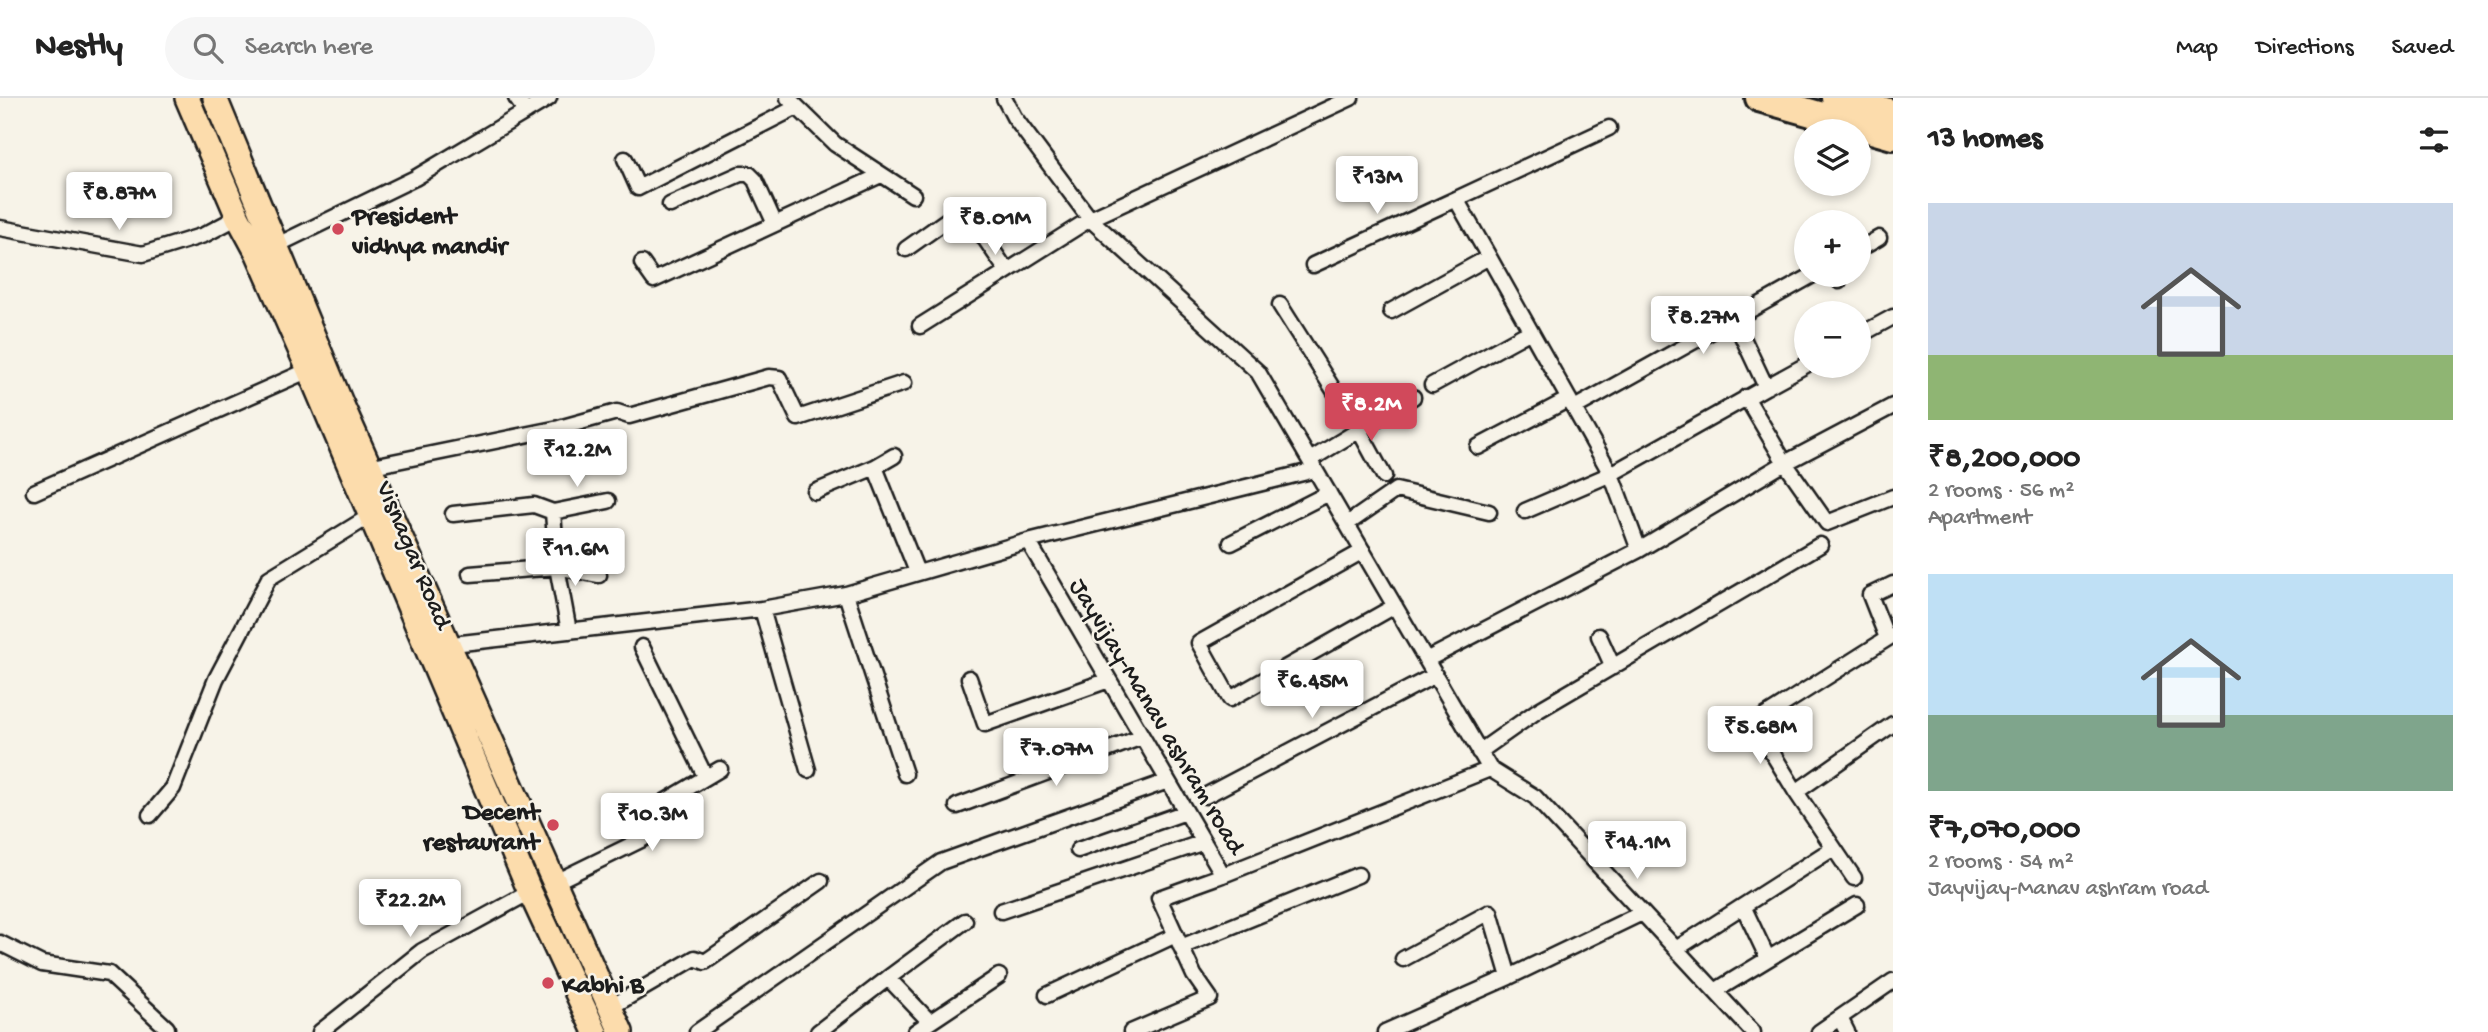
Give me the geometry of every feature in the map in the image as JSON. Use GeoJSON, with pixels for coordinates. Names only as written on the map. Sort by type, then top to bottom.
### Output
{"type":"FeatureCollection","features":[{"type":"Feature","properties":{"kind":"highway"},"geometry":{"type":"LineString","coordinates":[[1759,98],[1893,136]]}},
{"type":"Feature","properties":{"kind":"highway"},"geometry":{"type":"LineString","coordinates":[[1835,98],[1893,113]]}},
{"type":"Feature","properties":{"kind":"main road","name":"Visnagar Road"},"geometry":{"type":"LineString","coordinates":[[187,98],[238,217],[267,250],[309,370],[360,469],[370,516],[425,649],[545,886],[595,1032]]}},
{"type":"Feature","properties":{"kind":"main road"},"geometry":{"type":"LineString","coordinates":[[215,98],[267,250],[360,469],[449,645],[545,886],[611,1007],[621,1032]]}},
{"type":"Feature","properties":{"kind":"street"},"geometry":{"type":"LineString","coordinates":[[516,98],[526,112]]}},
{"type":"Feature","properties":{"kind":"street"},"geometry":{"type":"LineString","coordinates":[[267,250],[415,178],[550,98]]}},
{"type":"Feature","properties":{"kind":"street"},"geometry":{"type":"LineString","coordinates":[[1004,98],[1014,117],[1090,219],[1258,372],[1490,769],[1535,797],[1753,1032]]}},
{"type":"Feature","properties":{"kind":"street"},"geometry":{"type":"LineString","coordinates":[[920,326],[1090,219],[1350,98]]}},
{"type":"Feature","properties":{"kind":"street"},"geometry":{"type":"LineString","coordinates":[[625,159],[638,188],[792,103],[835,144],[913,195]]}},
{"type":"Feature","properties":{"kind":"street"},"geometry":{"type":"LineString","coordinates":[[1313,265],[1609,128]]}},
{"type":"Feature","properties":{"kind":"street"},"geometry":{"type":"LineString","coordinates":[[670,205],[740,174],[749,174],[755,180],[775,224]]}},
{"type":"Feature","properties":{"kind":"street"},"geometry":{"type":"LineString","coordinates":[[642,263],[654,280],[881,175]]}},
{"type":"Feature","properties":{"kind":"street"},"geometry":{"type":"LineString","coordinates":[[1456,199],[1611,474],[1639,550]]}},
{"type":"Feature","properties":{"kind":"street"},"geometry":{"type":"LineString","coordinates":[[906,249],[964,208],[1007,271]]}},
{"type":"Feature","properties":{"kind":"street"},"geometry":{"type":"LineString","coordinates":[[0,228],[143,254],[204,235],[238,217]]}},
{"type":"Feature","properties":{"kind":"street"},"geometry":{"type":"LineString","coordinates":[[1871,243],[1879,238]]}},
{"type":"Feature","properties":{"kind":"street"},"geometry":{"type":"LineString","coordinates":[[1391,312],[1489,257]]}},
{"type":"Feature","properties":{"kind":"street"},"geometry":{"type":"LineString","coordinates":[[1478,447],[1572,403],[1794,285]]}},
{"type":"Feature","properties":{"kind":"street"},"geometry":{"type":"LineString","coordinates":[[1280,305],[1359,430],[1384,476]]}},
{"type":"Feature","properties":{"kind":"street"},"geometry":{"type":"LineString","coordinates":[[1871,329],[1893,317]]}},
{"type":"Feature","properties":{"kind":"street"},"geometry":{"type":"LineString","coordinates":[[1734,318],[1766,387]]}},
{"type":"Feature","properties":{"kind":"street"},"geometry":{"type":"LineString","coordinates":[[1432,385],[1530,331]]}},
{"type":"Feature","properties":{"kind":"street"},"geometry":{"type":"LineString","coordinates":[[34,492],[309,370]]}},
{"type":"Feature","properties":{"kind":"street"},"geometry":{"type":"LineString","coordinates":[[1525,511],[1611,474],[1794,372]]}},
{"type":"Feature","properties":{"kind":"street"},"geometry":{"type":"LineString","coordinates":[[360,469],[559,428],[617,412],[629,416],[769,377],[779,378],[797,418],[904,383]]}},
{"type":"Feature","properties":{"kind":"street"},"geometry":{"type":"LineString","coordinates":[[425,649],[762,609],[846,594],[1028,541],[1313,465],[1359,430],[1413,397]]}},
{"type":"Feature","properties":{"kind":"street"},"geometry":{"type":"LineString","coordinates":[[1746,397],[1785,463],[1827,523],[1893,497]]}},
{"type":"Feature","properties":{"kind":"street"},"geometry":{"type":"LineString","coordinates":[[1426,660],[1639,550],[1785,463],[1893,406]]}},
{"type":"Feature","properties":{"kind":"street"},"geometry":{"type":"LineString","coordinates":[[815,492],[875,467],[894,456]]}},
{"type":"Feature","properties":{"kind":"street"},"geometry":{"type":"LineString","coordinates":[[875,467],[917,572]]}},
{"type":"Feature","properties":{"kind":"street"},"geometry":{"type":"LineString","coordinates":[[1347,524],[1396,490],[1489,512]]}},
{"type":"Feature","properties":{"kind":"street"},"geometry":{"type":"LineString","coordinates":[[1231,543],[1329,493]]}},
{"type":"Feature","properties":{"kind":"street"},"geometry":{"type":"LineString","coordinates":[[453,514],[534,505],[553,512],[608,501]]}},
{"type":"Feature","properties":{"kind":"street"},"geometry":{"type":"LineString","coordinates":[[553,512],[557,567],[569,631]]}},
{"type":"Feature","properties":{"kind":"street"},"geometry":{"type":"LineString","coordinates":[[150,815],[173,788],[216,679],[269,578],[370,516]]}},
{"type":"Feature","properties":{"kind":"street","name":"Jayvijay-Manav ashram road"},"geometry":{"type":"LineString","coordinates":[[1028,541],[1223,875],[1490,769]]}},
{"type":"Feature","properties":{"kind":"street"},"geometry":{"type":"LineString","coordinates":[[1479,752],[1537,710],[1820,545]]}},
{"type":"Feature","properties":{"kind":"street"},"geometry":{"type":"LineString","coordinates":[[1363,551],[1199,643],[1230,699],[1395,606]]}},
{"type":"Feature","properties":{"kind":"street"},"geometry":{"type":"LineString","coordinates":[[470,574],[557,567],[599,575]]}},
{"type":"Feature","properties":{"kind":"street"},"geometry":{"type":"LineString","coordinates":[[1854,878],[1832,849],[1754,723],[1890,636],[1870,595],[1893,584]]}},
{"type":"Feature","properties":{"kind":"street"},"geometry":{"type":"LineString","coordinates":[[846,594],[905,774]]}},
{"type":"Feature","properties":{"kind":"street"},"geometry":{"type":"LineString","coordinates":[[762,609],[808,770]]}},
{"type":"Feature","properties":{"kind":"street"},"geometry":{"type":"LineString","coordinates":[[1599,636],[1614,667]]}},
{"type":"Feature","properties":{"kind":"street"},"geometry":{"type":"LineString","coordinates":[[642,647],[705,776]]}},
{"type":"Feature","properties":{"kind":"street"},"geometry":{"type":"LineString","coordinates":[[1205,796],[1435,675]]}},
{"type":"Feature","properties":{"kind":"street"},"geometry":{"type":"LineString","coordinates":[[969,678],[985,724],[1109,680]]}},
{"type":"Feature","properties":{"kind":"street"},"geometry":{"type":"LineString","coordinates":[[1796,792],[1893,724]]}},
{"type":"Feature","properties":{"kind":"street"},"geometry":{"type":"LineString","coordinates":[[957,806],[1142,737]]}},
{"type":"Feature","properties":{"kind":"street"},"geometry":{"type":"LineString","coordinates":[[320,1032],[422,951],[545,886],[643,839],[661,804],[720,769]]}},
{"type":"Feature","properties":{"kind":"street"},"geometry":{"type":"LineString","coordinates":[[697,1032],[941,862],[1168,781]]}},
{"type":"Feature","properties":{"kind":"street"},"geometry":{"type":"LineString","coordinates":[[1078,850],[1186,812]]}},
{"type":"Feature","properties":{"kind":"street"},"geometry":{"type":"LineString","coordinates":[[1001,911],[1204,842]]}},
{"type":"Feature","properties":{"kind":"street"},"geometry":{"type":"LineString","coordinates":[[1676,949],[1832,849]]}},
{"type":"Feature","properties":{"kind":"street"},"geometry":{"type":"LineString","coordinates":[[1131,1032],[1210,998],[1194,975],[1159,898],[1223,875]]}},
{"type":"Feature","properties":{"kind":"street"},"geometry":{"type":"LineString","coordinates":[[1047,995],[1178,941],[1358,875]]}},
{"type":"Feature","properties":{"kind":"street"},"geometry":{"type":"LineString","coordinates":[[611,1007],[695,958],[705,962],[821,881]]}},
{"type":"Feature","properties":{"kind":"street"},"geometry":{"type":"LineString","coordinates":[[1715,991],[1857,905]]}},
{"type":"Feature","properties":{"kind":"street"},"geometry":{"type":"LineString","coordinates":[[1743,906],[1768,959]]}},
{"type":"Feature","properties":{"kind":"street"},"geometry":{"type":"LineString","coordinates":[[1403,959],[1490,912],[1509,977]]}},
{"type":"Feature","properties":{"kind":"street"},"geometry":{"type":"LineString","coordinates":[[1385,1032],[1509,977],[1642,913]]}},
{"type":"Feature","properties":{"kind":"street"},"geometry":{"type":"LineString","coordinates":[[818,1032],[965,920]]}},
{"type":"Feature","properties":{"kind":"street"},"geometry":{"type":"LineString","coordinates":[[0,943],[42,964],[109,974],[167,1028]]}},
{"type":"Feature","properties":{"kind":"street"},"geometry":{"type":"LineString","coordinates":[[915,1032],[999,976]]}},
{"type":"Feature","properties":{"kind":"street"},"geometry":{"type":"LineString","coordinates":[[888,978],[930,1022]]}},
{"type":"Feature","properties":{"kind":"street"},"geometry":{"type":"LineString","coordinates":[[1819,1032],[1893,981]]}},
{"type":"Feature","properties":{"kind":"street"},"geometry":{"type":"LineString","coordinates":[[1840,1018],[1847,1032]]}},
{"type":"Feature","properties":{"kind":"place","name":"President vidhya mandir"},"geometry":{"type":"Point","coordinates":[338,229]}},
{"type":"Feature","properties":{"kind":"place","name":"Decent restaurant"},"geometry":{"type":"Point","coordinates":[553,825]}},
{"type":"Feature","properties":{"kind":"place","name":"Kabhi B"},"geometry":{"type":"Point","coordinates":[548,983]}}]}
